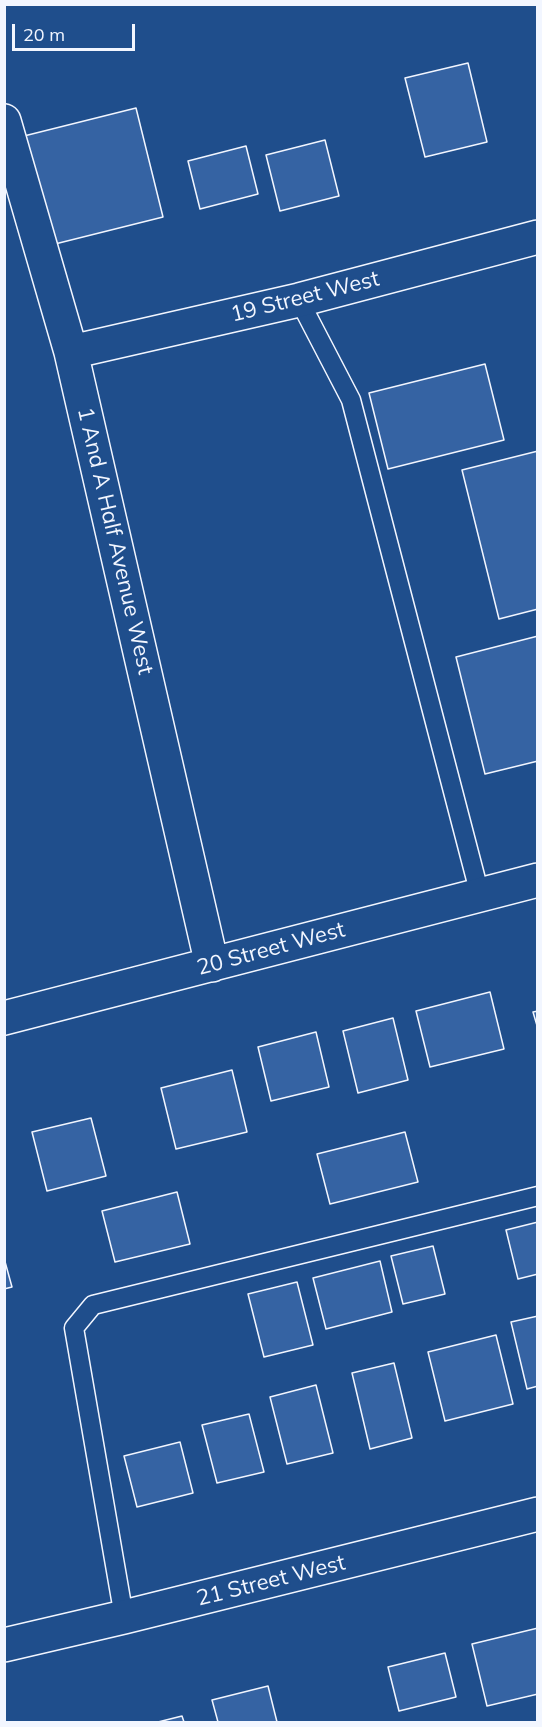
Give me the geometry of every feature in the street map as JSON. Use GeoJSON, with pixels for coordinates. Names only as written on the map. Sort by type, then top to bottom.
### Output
{"type":"FeatureCollection","features":[{"type":"Feature","properties":{"kind":"street","name":"1 And A Half Avenue West"},"geometry":{"type":"LineString","coordinates":[[4,121],[71,352],[212,965]]}},
{"type":"Feature","properties":{"kind":"street","name":"19 Street West"},"geometry":{"type":"LineString","coordinates":[[71,352],[299,300],[537,237]]}},
{"type":"Feature","properties":{"kind":"street","name":"20 Street West"},"geometry":{"type":"LineString","coordinates":[[4,1018],[537,880]]}},
{"type":"Feature","properties":{"kind":"street","name":"21 Street West"},"geometry":{"type":"LineString","coordinates":[[4,1645],[537,1514]]}},
{"type":"Feature","properties":{"kind":"lane"},"geometry":{"type":"LineString","coordinates":[[299,300],[351,400],[480,895]]}},
{"type":"Feature","properties":{"kind":"lane"},"geometry":{"type":"LineString","coordinates":[[124,1617],[74,1328],[93,1305],[537,1196]]}},
{"type":"Feature","properties":{"kind":"building"},"geometry":{"type":"Polygon","coordinates":[[[468,63],[487,142],[425,157],[405,78],[468,63]]]}},
{"type":"Feature","properties":{"kind":"building"},"geometry":{"type":"Polygon","coordinates":[[[136,108],[163,217],[51,245],[24,136],[136,108]]]}},
{"type":"Feature","properties":{"kind":"building"},"geometry":{"type":"Polygon","coordinates":[[[325,140],[339,196],[280,211],[266,155],[325,140]]]}},
{"type":"Feature","properties":{"kind":"building"},"geometry":{"type":"Polygon","coordinates":[[[246,146],[258,194],[200,209],[188,161],[246,146]]]}},
{"type":"Feature","properties":{"kind":"building"},"geometry":{"type":"Polygon","coordinates":[[[485,364],[504,440],[388,469],[369,393],[485,364]]]}},
{"type":"Feature","properties":{"kind":"building"},"geometry":{"type":"Polygon","coordinates":[[[538,451],[538,609],[499,619],[462,470],[538,451]]]}},
{"type":"Feature","properties":{"kind":"building"},"geometry":{"type":"Polygon","coordinates":[[[538,636],[538,761],[485,774],[456,657],[538,636]]]}},
{"type":"Feature","properties":{"kind":"building"},"geometry":{"type":"Polygon","coordinates":[[[490,992],[504,1049],[430,1067],[416,1011],[490,992]]]}},
{"type":"Feature","properties":{"kind":"building"},"geometry":{"type":"Polygon","coordinates":[[[538,1011],[538,1029],[533,1012],[538,1011]]]}},
{"type":"Feature","properties":{"kind":"building"},"geometry":{"type":"Polygon","coordinates":[[[393,1018],[408,1080],[358,1093],[343,1031],[393,1018]]]}},
{"type":"Feature","properties":{"kind":"building"},"geometry":{"type":"Polygon","coordinates":[[[316,1032],[329,1087],[271,1101],[258,1047],[316,1032]]]}},
{"type":"Feature","properties":{"kind":"building"},"geometry":{"type":"Polygon","coordinates":[[[232,1070],[247,1132],[176,1149],[161,1088],[232,1070]]]}},
{"type":"Feature","properties":{"kind":"building"},"geometry":{"type":"Polygon","coordinates":[[[91,1118],[106,1176],[47,1191],[32,1132],[91,1118]]]}},
{"type":"Feature","properties":{"kind":"building"},"geometry":{"type":"Polygon","coordinates":[[[405,1132],[418,1182],[330,1204],[317,1154],[405,1132]]]}},
{"type":"Feature","properties":{"kind":"building"},"geometry":{"type":"Polygon","coordinates":[[[177,1192],[190,1244],[115,1262],[102,1211],[177,1192]]]}},
{"type":"Feature","properties":{"kind":"building"},"geometry":{"type":"Polygon","coordinates":[[[538,1222],[538,1274],[518,1279],[506,1230],[538,1222]]]}},
{"type":"Feature","properties":{"kind":"building"},"geometry":{"type":"Polygon","coordinates":[[[433,1246],[445,1294],[403,1304],[391,1256],[433,1246]]]}},
{"type":"Feature","properties":{"kind":"building"},"geometry":{"type":"Polygon","coordinates":[[[4,1258],[12,1287],[4,1289],[4,1258]]]}},
{"type":"Feature","properties":{"kind":"building"},"geometry":{"type":"Polygon","coordinates":[[[380,1261],[392,1312],[326,1329],[313,1278],[380,1261]]]}},
{"type":"Feature","properties":{"kind":"building"},"geometry":{"type":"Polygon","coordinates":[[[297,1282],[313,1345],[264,1357],[248,1294],[297,1282]]]}},
{"type":"Feature","properties":{"kind":"building"},"geometry":{"type":"Polygon","coordinates":[[[538,1316],[538,1386],[527,1389],[511,1322],[538,1316]]]}},
{"type":"Feature","properties":{"kind":"building"},"geometry":{"type":"Polygon","coordinates":[[[496,1335],[513,1404],[445,1421],[428,1352],[496,1335]]]}},
{"type":"Feature","properties":{"kind":"building"},"geometry":{"type":"Polygon","coordinates":[[[394,1363],[412,1438],[370,1449],[352,1373],[394,1363]]]}},
{"type":"Feature","properties":{"kind":"building"},"geometry":{"type":"Polygon","coordinates":[[[316,1385],[333,1453],[287,1464],[270,1397],[316,1385]]]}},
{"type":"Feature","properties":{"kind":"building"},"geometry":{"type":"Polygon","coordinates":[[[249,1414],[264,1472],[217,1483],[202,1425],[249,1414]]]}},
{"type":"Feature","properties":{"kind":"building"},"geometry":{"type":"Polygon","coordinates":[[[180,1442],[193,1493],[137,1507],[124,1456],[180,1442]]]}},
{"type":"Feature","properties":{"kind":"building"},"geometry":{"type":"Polygon","coordinates":[[[538,1628],[538,1694],[487,1706],[472,1644],[538,1628]]]}},
{"type":"Feature","properties":{"kind":"building"},"geometry":{"type":"Polygon","coordinates":[[[445,1653],[456,1697],[399,1711],[388,1667],[445,1653]]]}},
{"type":"Feature","properties":{"kind":"building"},"geometry":{"type":"Polygon","coordinates":[[[268,1686],[277,1722],[218,1722],[212,1700],[268,1686]]]}},
{"type":"Feature","properties":{"kind":"building"},"geometry":{"type":"Polygon","coordinates":[[[182,1716],[184,1722],[158,1722],[182,1716]]]}}]}
